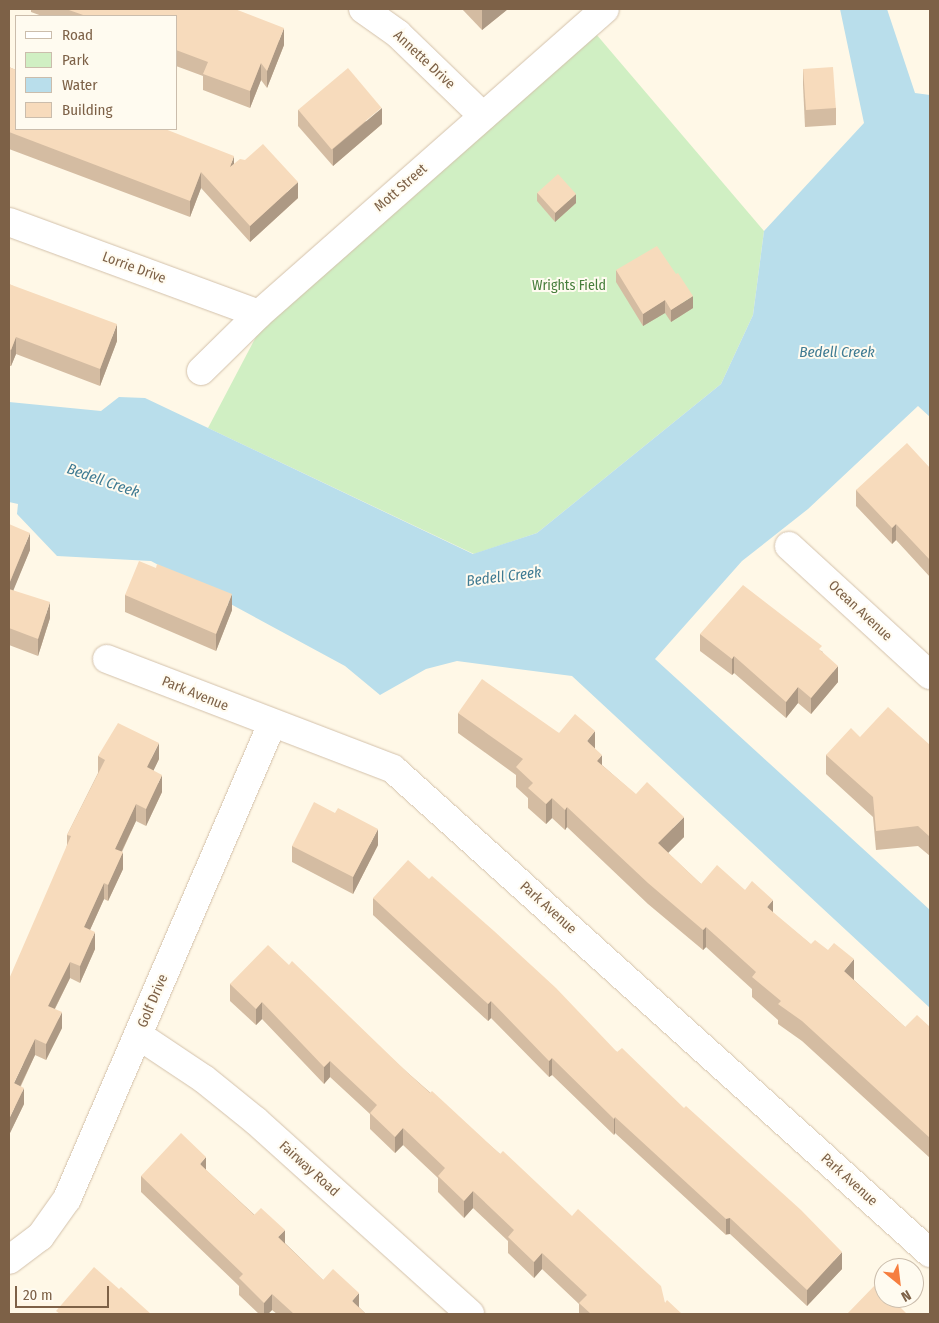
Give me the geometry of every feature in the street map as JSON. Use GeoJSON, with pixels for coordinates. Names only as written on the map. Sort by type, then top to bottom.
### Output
{"type":"FeatureCollection","features":[{"type":"Feature","properties":{"kind":"street","name":"Annette Drive"},"geometry":{"type":"LineString","coordinates":[[363,9],[398,34],[483,116]]}},
{"type":"Feature","properties":{"kind":"street","name":"Mott Street"},"geometry":{"type":"LineString","coordinates":[[201,371],[260,314],[605,9]]}},
{"type":"Feature","properties":{"kind":"street","name":"Lorrie Drive"},"geometry":{"type":"LineString","coordinates":[[9,222],[260,314]]}},
{"type":"Feature","properties":{"kind":"street","name":"Ocean Avenue"},"geometry":{"type":"LineString","coordinates":[[789,546],[930,676]]}},
{"type":"Feature","properties":{"kind":"street","name":"Park Avenue"},"geometry":{"type":"LineString","coordinates":[[107,659],[393,769],[930,1253]]}},
{"type":"Feature","properties":{"kind":"street","name":"Golf Drive"},"geometry":{"type":"LineString","coordinates":[[9,1260],[40,1236],[59,1213],[272,724]]}},
{"type":"Feature","properties":{"kind":"street","name":"Fairway Road"},"geometry":{"type":"LineString","coordinates":[[138,1035],[204,1078],[256,1121],[470,1314]]}},
{"type":"Feature","properties":{"kind":"green space","name":"Wrights Field"},"geometry":{"type":"Polygon","coordinates":[[[596,34],[764,231],[753,315],[721,384],[537,533],[474,554],[208,428],[258,333],[596,34]]]}},
{"type":"Feature","properties":{"kind":"water","name":"Bedell Creek"},"geometry":{"type":"Polygon","coordinates":[[[840,9],[887,9],[915,93],[930,95],[930,417],[918,406],[808,509],[742,561],[655,659],[930,910],[930,1008],[572,676],[457,661],[426,669],[380,695],[345,666],[151,561],[57,556],[17,514],[18,504],[9,502],[9,402],[101,411],[119,397],[145,398],[473,554],[537,533],[721,384],[753,315],[764,231],[864,123],[840,9]]]}},
{"type":"Feature","properties":{"kind":"building"},"geometry":{"type":"Polygon","coordinates":[[[66,9],[235,9],[284,28],[267,71],[261,63],[250,91],[203,74],[208,62],[178,51],[178,15],[83,15],[66,9]]]}},
{"type":"Feature","properties":{"kind":"building"},"geometry":{"type":"Polygon","coordinates":[[[9,67],[15,70],[15,130],[168,130],[234,156],[230,167],[240,159],[245,160],[263,144],[298,182],[250,226],[201,172],[190,201],[9,132],[9,67]]]}},
{"type":"Feature","properties":{"kind":"building"},"geometry":{"type":"Polygon","coordinates":[[[833,67],[836,108],[806,110],[803,69],[833,67]]]}},
{"type":"Feature","properties":{"kind":"building"},"geometry":{"type":"Polygon","coordinates":[[[348,68],[381,108],[332,150],[298,110],[348,68]]]}},
{"type":"Feature","properties":{"kind":"building"},"geometry":{"type":"Polygon","coordinates":[[[558,174],[576,194],[555,213],[537,193],[558,174]]]}},
{"type":"Feature","properties":{"kind":"building"},"geometry":{"type":"Polygon","coordinates":[[[657,246],[693,296],[671,310],[665,300],[643,314],[616,270],[657,246]]]}},
{"type":"Feature","properties":{"kind":"building"},"geometry":{"type":"Polygon","coordinates":[[[9,284],[117,324],[100,369],[16,337],[11,350],[9,349],[9,284]]]}},
{"type":"Feature","properties":{"kind":"building"},"geometry":{"type":"Polygon","coordinates":[[[907,443],[930,468],[930,560],[896,524],[892,528],[856,490],[907,443]]]}},
{"type":"Feature","properties":{"kind":"building"},"geometry":{"type":"Polygon","coordinates":[[[9,524],[30,533],[9,584],[9,524]]]}},
{"type":"Feature","properties":{"kind":"building"},"geometry":{"type":"Polygon","coordinates":[[[139,561],[156,568],[157,564],[232,594],[216,634],[125,595],[139,561]]]}},
{"type":"Feature","properties":{"kind":"building"},"geometry":{"type":"Polygon","coordinates":[[[743,585],[822,646],[819,649],[838,666],[811,698],[798,687],[786,702],[734,656],[732,659],[700,634],[743,585]]]}},
{"type":"Feature","properties":{"kind":"building"},"geometry":{"type":"Polygon","coordinates":[[[9,589],[50,602],[38,639],[9,628],[9,589]]]}},
{"type":"Feature","properties":{"kind":"building"},"geometry":{"type":"Polygon","coordinates":[[[482,679],[559,733],[575,714],[595,731],[587,741],[602,755],[597,761],[636,794],[647,782],[684,817],[658,843],[701,884],[717,865],[745,890],[752,881],[773,900],[767,907],[811,944],[815,940],[828,950],[834,943],[854,959],[844,971],[905,1027],[917,1015],[930,1027],[930,1138],[802,1021],[778,1004],[781,1001],[752,977],[756,972],[706,927],[703,930],[648,883],[567,807],[565,810],[552,798],[546,804],[528,788],[533,783],[516,767],[523,759],[458,713],[482,679]]]}},
{"type":"Feature","properties":{"kind":"building"},"geometry":{"type":"Polygon","coordinates":[[[888,707],[930,745],[930,837],[918,826],[876,831],[873,797],[826,755],[851,728],[860,737],[888,707]]]}},
{"type":"Feature","properties":{"kind":"building"},"geometry":{"type":"Polygon","coordinates":[[[118,723],[159,743],[147,767],[162,775],[146,809],[136,804],[115,849],[123,852],[108,885],[104,883],[84,927],[95,932],[80,966],[70,962],[48,1006],[62,1012],[46,1044],[35,1039],[14,1083],[24,1088],[9,1119],[9,979],[71,836],[67,835],[105,760],[98,756],[118,723]]]}},
{"type":"Feature","properties":{"kind":"building"},"geometry":{"type":"Polygon","coordinates":[[[314,802],[335,813],[338,808],[378,829],[353,877],[292,846],[314,802]]]}},
{"type":"Feature","properties":{"kind":"building"},"geometry":{"type":"Polygon","coordinates":[[[408,860],[429,879],[432,876],[494,931],[556,988],[617,1052],[622,1048],[684,1108],[686,1106],[801,1210],[842,1252],[807,1290],[730,1218],[726,1219],[615,1117],[614,1119],[552,1058],[549,1061],[491,1001],[488,1004],[373,898],[408,860]]]}},
{"type":"Feature","properties":{"kind":"building"},"geometry":{"type":"Polygon","coordinates":[[[268,945],[289,965],[292,961],[408,1073],[430,1093],[432,1091],[500,1154],[503,1151],[572,1216],[578,1209],[661,1286],[665,1303],[667,1300],[682,1314],[591,1314],[579,1303],[587,1295],[542,1253],[534,1262],[508,1237],[514,1230],[473,1191],[464,1201],[438,1176],[445,1168],[403,1128],[395,1137],[370,1113],[377,1105],[330,1061],[324,1067],[262,1002],[256,1009],[230,984],[268,945]]]}},
{"type":"Feature","properties":{"kind":"building"},"geometry":{"type":"Polygon","coordinates":[[[181,1133],[206,1157],[200,1164],[254,1215],[261,1208],[285,1230],[278,1237],[323,1280],[333,1269],[359,1293],[352,1301],[366,1314],[294,1314],[272,1294],[264,1303],[239,1278],[243,1274],[141,1176],[181,1133]]]}},
{"type":"Feature","properties":{"kind":"building"},"geometry":{"type":"Polygon","coordinates":[[[94,1267],[119,1289],[121,1287],[151,1314],[60,1314],[56,1311],[94,1267]]]}},
{"type":"Feature","properties":{"kind":"building"},"geometry":{"type":"Polygon","coordinates":[[[874,1286],[874,1308],[901,1308],[907,1314],[847,1314],[874,1286]]]}}]}
